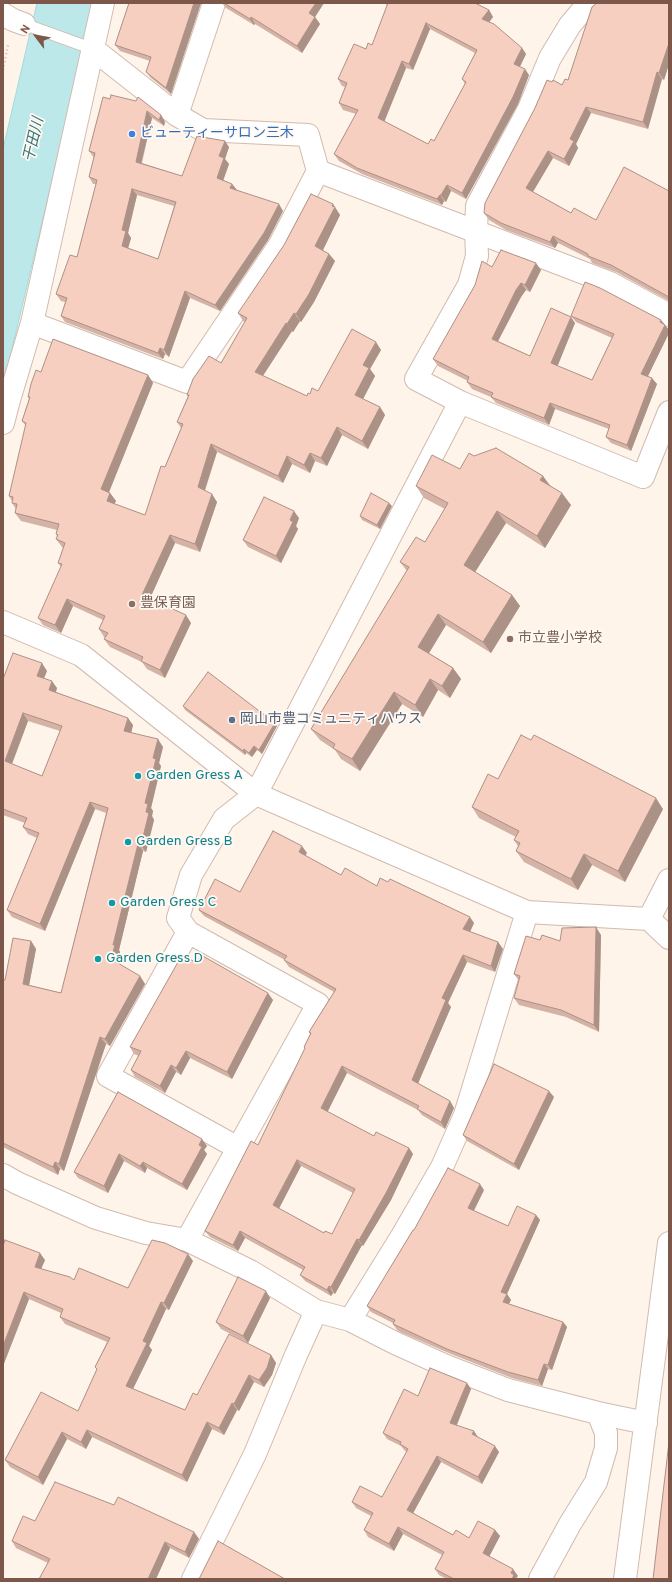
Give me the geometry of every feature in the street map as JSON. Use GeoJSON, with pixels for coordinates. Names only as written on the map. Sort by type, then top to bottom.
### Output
{"type":"FeatureCollection","features":[{"type":"Feature","properties":{"kind":"street"},"geometry":{"type":"LineString","coordinates":[[3,423],[8,400],[32,322],[85,47],[103,3]]}},
{"type":"Feature","properties":{"kind":"street"},"geometry":{"type":"LineString","coordinates":[[177,115],[214,3]]}},
{"type":"Feature","properties":{"kind":"street"},"geometry":{"type":"LineString","coordinates":[[591,3],[587,5],[570,25],[550,58],[529,109],[477,206],[477,256],[469,285],[416,379],[460,402],[644,477],[669,412]]}},
{"type":"Feature","properties":{"kind":"street"},"geometry":{"type":"LineString","coordinates":[[3,14],[24,24]]}},
{"type":"Feature","properties":{"kind":"street"},"geometry":{"type":"LineString","coordinates":[[32,322],[187,382],[279,246],[318,171],[308,135],[203,130],[177,115],[85,47]]}},
{"type":"Feature","properties":{"kind":"street"},"geometry":{"type":"LineString","coordinates":[[318,171],[610,283],[669,315]]}},
{"type":"Feature","properties":{"kind":"street"},"geometry":{"type":"LineString","coordinates":[[187,1240],[318,1004],[188,932],[178,918],[191,876],[224,819],[256,794],[460,402]]}},
{"type":"Feature","properties":{"kind":"street"},"geometry":{"type":"LineString","coordinates":[[3,622],[81,655],[256,794],[527,912],[649,919],[669,938]]}},
{"type":"Feature","properties":{"kind":"street"},"geometry":{"type":"LineString","coordinates":[[649,919],[669,880]]}},
{"type":"Feature","properties":{"kind":"street"},"geometry":{"type":"LineString","coordinates":[[350,1320],[402,1236],[442,1167],[462,1121],[527,912]]}},
{"type":"Feature","properties":{"kind":"street"},"geometry":{"type":"LineString","coordinates":[[188,932],[108,1076],[238,1148]]}},
{"type":"Feature","properties":{"kind":"street"},"geometry":{"type":"LineString","coordinates":[[3,1175],[17,1183],[96,1218],[146,1233],[187,1240],[250,1272],[316,1311],[350,1320],[395,1343],[446,1366],[508,1390],[598,1413],[646,1423]]}},
{"type":"Feature","properties":{"kind":"street"},"geometry":{"type":"LineString","coordinates":[[625,1579],[669,1243]]}},
{"type":"Feature","properties":{"kind":"street"},"geometry":{"type":"LineString","coordinates":[[193,1579],[255,1454],[316,1311]]}},
{"type":"Feature","properties":{"kind":"street"},"geometry":{"type":"LineString","coordinates":[[540,1579],[596,1482],[606,1448],[606,1433],[598,1413]]}},
{"type":"Feature","properties":{"kind":"lane"},"geometry":{"type":"LineString","coordinates":[[24,24],[85,47]]}},
{"type":"Feature","properties":{"kind":"water","name":"干田川"},"geometry":{"type":"Polygon","coordinates":[[[37,3],[94,3],[3,387],[3,149],[37,3]]]}},
{"type":"Feature","properties":{"kind":"building"},"geometry":{"type":"Polygon","coordinates":[[[129,3],[194,3],[166,88],[146,72],[151,57],[115,45],[129,3]]]}},
{"type":"Feature","properties":{"kind":"building"},"geometry":{"type":"Polygon","coordinates":[[[224,3],[316,3],[309,13],[315,17],[297,46],[251,17],[250,19],[224,3]]]}},
{"type":"Feature","properties":{"kind":"building"},"geometry":{"type":"Polygon","coordinates":[[[388,3],[475,3],[489,10],[482,19],[494,24],[522,48],[514,64],[525,69],[513,97],[462,193],[447,185],[437,199],[357,168],[334,154],[358,110],[339,103],[347,83],[338,79],[354,44],[366,49],[368,43],[372,45],[388,3]],[[426,23],[409,64],[402,61],[378,118],[428,144],[431,139],[434,141],[466,82],[462,79],[477,50],[426,23]]]}},
{"type":"Feature","properties":{"kind":"building"},"geometry":{"type":"Polygon","coordinates":[[[597,3],[669,3],[669,43],[659,73],[657,72],[643,122],[586,107],[570,139],[574,141],[564,159],[548,151],[526,188],[571,213],[574,208],[596,220],[624,167],[669,191],[669,297],[611,265],[588,256],[588,254],[553,236],[550,242],[501,223],[484,213],[485,203],[535,108],[547,80],[552,82],[553,80],[562,85],[565,79],[568,80],[592,7],[597,3]]]}},
{"type":"Feature","properties":{"kind":"building"},"geometry":{"type":"Polygon","coordinates":[[[111,95],[136,101],[138,97],[161,115],[159,120],[147,111],[136,162],[182,176],[197,136],[225,141],[219,156],[224,158],[217,178],[232,184],[230,188],[279,204],[264,233],[215,305],[185,291],[164,350],[160,348],[158,353],[61,316],[67,298],[56,294],[70,255],[77,257],[97,180],[89,177],[95,153],[89,151],[103,97],[110,99],[111,95]],[[132,189],[122,230],[126,231],[122,246],[158,259],[176,202],[132,189]]]}},
{"type":"Feature","properties":{"kind":"building"},"geometry":{"type":"Polygon","coordinates":[[[311,194],[333,204],[332,206],[335,207],[315,246],[329,254],[309,294],[296,314],[294,313],[287,324],[286,323],[255,372],[307,396],[308,393],[310,394],[312,388],[318,391],[352,329],[376,342],[363,365],[369,368],[355,395],[380,407],[362,441],[337,427],[321,458],[310,453],[304,465],[287,456],[278,476],[211,444],[198,487],[212,494],[195,544],[170,535],[142,595],[186,615],[160,670],[141,661],[143,657],[104,639],[108,633],[99,629],[105,616],[67,599],[55,625],[38,618],[62,564],[58,563],[65,543],[56,539],[59,524],[15,513],[17,504],[12,503],[13,497],[9,496],[26,423],[22,421],[30,397],[28,397],[31,384],[36,370],[41,372],[53,339],[148,375],[101,489],[110,493],[107,501],[145,515],[161,466],[165,467],[183,424],[177,422],[189,395],[187,395],[193,379],[209,356],[221,363],[247,318],[238,313],[284,245],[311,194]]]}},
{"type":"Feature","properties":{"kind":"building"},"geometry":{"type":"Polygon","coordinates":[[[501,250],[536,263],[525,285],[521,283],[516,290],[492,339],[530,356],[551,308],[571,317],[551,363],[592,380],[614,334],[571,316],[585,282],[600,288],[661,320],[660,322],[665,325],[641,374],[652,378],[627,445],[606,437],[610,425],[550,403],[544,418],[491,397],[493,393],[467,382],[469,377],[433,359],[475,285],[482,261],[492,267],[501,250]]]}},
{"type":"Feature","properties":{"kind":"building"},"geometry":{"type":"Polygon","coordinates":[[[496,448],[543,476],[540,480],[562,493],[537,536],[497,511],[464,565],[512,595],[483,642],[438,614],[418,647],[453,668],[442,686],[430,679],[415,705],[394,692],[352,759],[333,748],[335,744],[311,729],[409,567],[400,562],[416,537],[425,542],[448,503],[416,486],[432,455],[460,469],[469,453],[474,456],[496,448]]]}},
{"type":"Feature","properties":{"kind":"building"},"geometry":{"type":"Polygon","coordinates":[[[371,493],[389,503],[377,525],[360,516],[371,493]]]}},
{"type":"Feature","properties":{"kind":"building"},"geometry":{"type":"Polygon","coordinates":[[[264,497],[294,511],[290,520],[293,522],[276,556],[243,540],[264,497]]]}},
{"type":"Feature","properties":{"kind":"building"},"geometry":{"type":"Polygon","coordinates":[[[13,653],[42,663],[37,676],[52,681],[49,690],[128,718],[124,731],[158,739],[153,758],[156,759],[145,803],[148,804],[146,812],[149,813],[141,845],[138,844],[113,945],[115,945],[111,959],[140,976],[105,1039],[100,1037],[59,1164],[55,1162],[53,1167],[3,1143],[3,980],[5,980],[13,938],[31,941],[23,984],[61,993],[108,808],[90,802],[40,924],[7,910],[39,833],[23,827],[27,818],[3,809],[3,679],[13,653]],[[23,713],[5,761],[42,776],[62,726],[23,713]]]}},
{"type":"Feature","properties":{"kind":"building","name":"岡山市豊コミュニティハウス"},"geometry":{"type":"Polygon","coordinates":[[[208,672],[275,723],[259,750],[254,746],[249,753],[244,749],[243,751],[183,706],[208,672]]]}},
{"type":"Feature","properties":{"kind":"building"},"geometry":{"type":"Polygon","coordinates":[[[521,735],[531,740],[534,735],[656,798],[618,871],[584,854],[571,879],[516,851],[520,843],[514,840],[519,831],[472,807],[488,774],[498,779],[521,735]]]}},
{"type":"Feature","properties":{"kind":"building"},"geometry":{"type":"Polygon","coordinates":[[[273,831],[302,846],[299,852],[341,875],[345,868],[377,886],[380,878],[388,882],[390,879],[470,917],[463,929],[498,942],[491,966],[463,955],[442,998],[446,1000],[412,1080],[450,1101],[441,1122],[417,1109],[419,1106],[342,1066],[321,1108],[374,1136],[376,1132],[409,1148],[386,1193],[359,1240],[357,1239],[331,1287],[329,1286],[327,1290],[300,1275],[305,1267],[240,1231],[233,1245],[205,1231],[251,1141],[258,1145],[305,1048],[304,1047],[311,1033],[309,1032],[336,989],[284,960],[287,956],[199,910],[215,879],[240,892],[273,831]],[[297,1160],[273,1205],[324,1233],[325,1231],[332,1234],[355,1189],[297,1160]]]}},
{"type":"Feature","properties":{"kind":"building"},"geometry":{"type":"Polygon","coordinates":[[[596,927],[594,1025],[561,1010],[514,998],[520,976],[514,974],[526,936],[540,940],[542,935],[560,941],[562,928],[596,927]]]}},
{"type":"Feature","properties":{"kind":"building"},"geometry":{"type":"Polygon","coordinates":[[[182,955],[197,963],[201,955],[268,993],[227,1072],[186,1051],[176,1068],[171,1065],[160,1086],[131,1070],[141,1051],[130,1047],[182,955]]]}},
{"type":"Feature","properties":{"kind":"building"},"geometry":{"type":"Polygon","coordinates":[[[494,1064],[549,1091],[514,1164],[463,1135],[494,1064]]]}},
{"type":"Feature","properties":{"kind":"building"},"geometry":{"type":"Polygon","coordinates":[[[118,1092],[202,1139],[199,1145],[202,1147],[182,1184],[143,1162],[140,1166],[119,1154],[104,1186],[74,1172],[118,1092]]]}},
{"type":"Feature","properties":{"kind":"building"},"geometry":{"type":"Polygon","coordinates":[[[448,1168],[480,1184],[468,1208],[508,1226],[517,1206],[536,1215],[501,1292],[507,1294],[503,1302],[563,1322],[548,1365],[544,1364],[538,1380],[508,1372],[447,1349],[393,1324],[395,1320],[367,1306],[414,1230],[448,1168]]]}},
{"type":"Feature","properties":{"kind":"building"},"geometry":{"type":"Polygon","coordinates":[[[5,1240],[40,1253],[35,1267],[70,1277],[74,1280],[79,1268],[128,1288],[152,1240],[165,1243],[188,1254],[164,1303],[161,1302],[143,1341],[147,1343],[126,1386],[185,1410],[193,1393],[197,1395],[229,1334],[271,1355],[267,1368],[259,1380],[249,1375],[234,1404],[232,1403],[219,1428],[207,1422],[182,1475],[87,1430],[81,1442],[62,1432],[38,1477],[5,1460],[41,1392],[78,1411],[97,1369],[95,1367],[110,1338],[60,1317],[63,1309],[24,1292],[3,1346],[3,1246],[5,1240]]]}},
{"type":"Feature","properties":{"kind":"building"},"geometry":{"type":"Polygon","coordinates":[[[238,1277],[266,1291],[243,1336],[216,1322],[238,1277]]]}},
{"type":"Feature","properties":{"kind":"building"},"geometry":{"type":"Polygon","coordinates":[[[430,1368],[467,1383],[450,1423],[474,1431],[472,1434],[495,1446],[478,1477],[437,1456],[407,1510],[453,1535],[456,1530],[469,1538],[478,1521],[495,1530],[483,1553],[513,1569],[511,1573],[514,1575],[512,1579],[454,1579],[435,1569],[444,1552],[398,1527],[389,1544],[364,1530],[373,1513],[352,1502],[360,1486],[382,1497],[408,1449],[400,1444],[401,1442],[383,1433],[404,1389],[418,1396],[430,1368]]]}},
{"type":"Feature","properties":{"kind":"building"},"geometry":{"type":"Polygon","coordinates":[[[669,1442],[669,1579],[653,1579],[669,1442]]]}},
{"type":"Feature","properties":{"kind":"building"},"geometry":{"type":"Polygon","coordinates":[[[55,1482],[114,1505],[118,1497],[194,1532],[185,1552],[165,1542],[148,1579],[39,1579],[50,1559],[12,1541],[23,1516],[35,1521],[55,1482]]]}},
{"type":"Feature","properties":{"kind":"building"},"geometry":{"type":"Polygon","coordinates":[[[218,1541],[285,1579],[199,1579],[218,1541]]]}},
{"type":"Feature","properties":{"kind":"place","name":"ビューティーサロン三木"},"geometry":{"type":"Point","coordinates":[132,134]}},
{"type":"Feature","properties":{"kind":"place","name":"豊保育園"},"geometry":{"type":"Point","coordinates":[132,604]}},
{"type":"Feature","properties":{"kind":"place","name":"市立豊小学校"},"geometry":{"type":"Point","coordinates":[510,639]}},
{"type":"Feature","properties":{"kind":"place","name":"岡山市豊コミュニティハウス"},"geometry":{"type":"Point","coordinates":[232,720]}},
{"type":"Feature","properties":{"kind":"place","name":"Garden Gress A"},"geometry":{"type":"Point","coordinates":[138,776]}},
{"type":"Feature","properties":{"kind":"place","name":"Garden Gress B"},"geometry":{"type":"Point","coordinates":[128,842]}},
{"type":"Feature","properties":{"kind":"place","name":"Garden Gress C"},"geometry":{"type":"Point","coordinates":[112,903]}},
{"type":"Feature","properties":{"kind":"place","name":"Garden Gress D"},"geometry":{"type":"Point","coordinates":[98,959]}}]}
